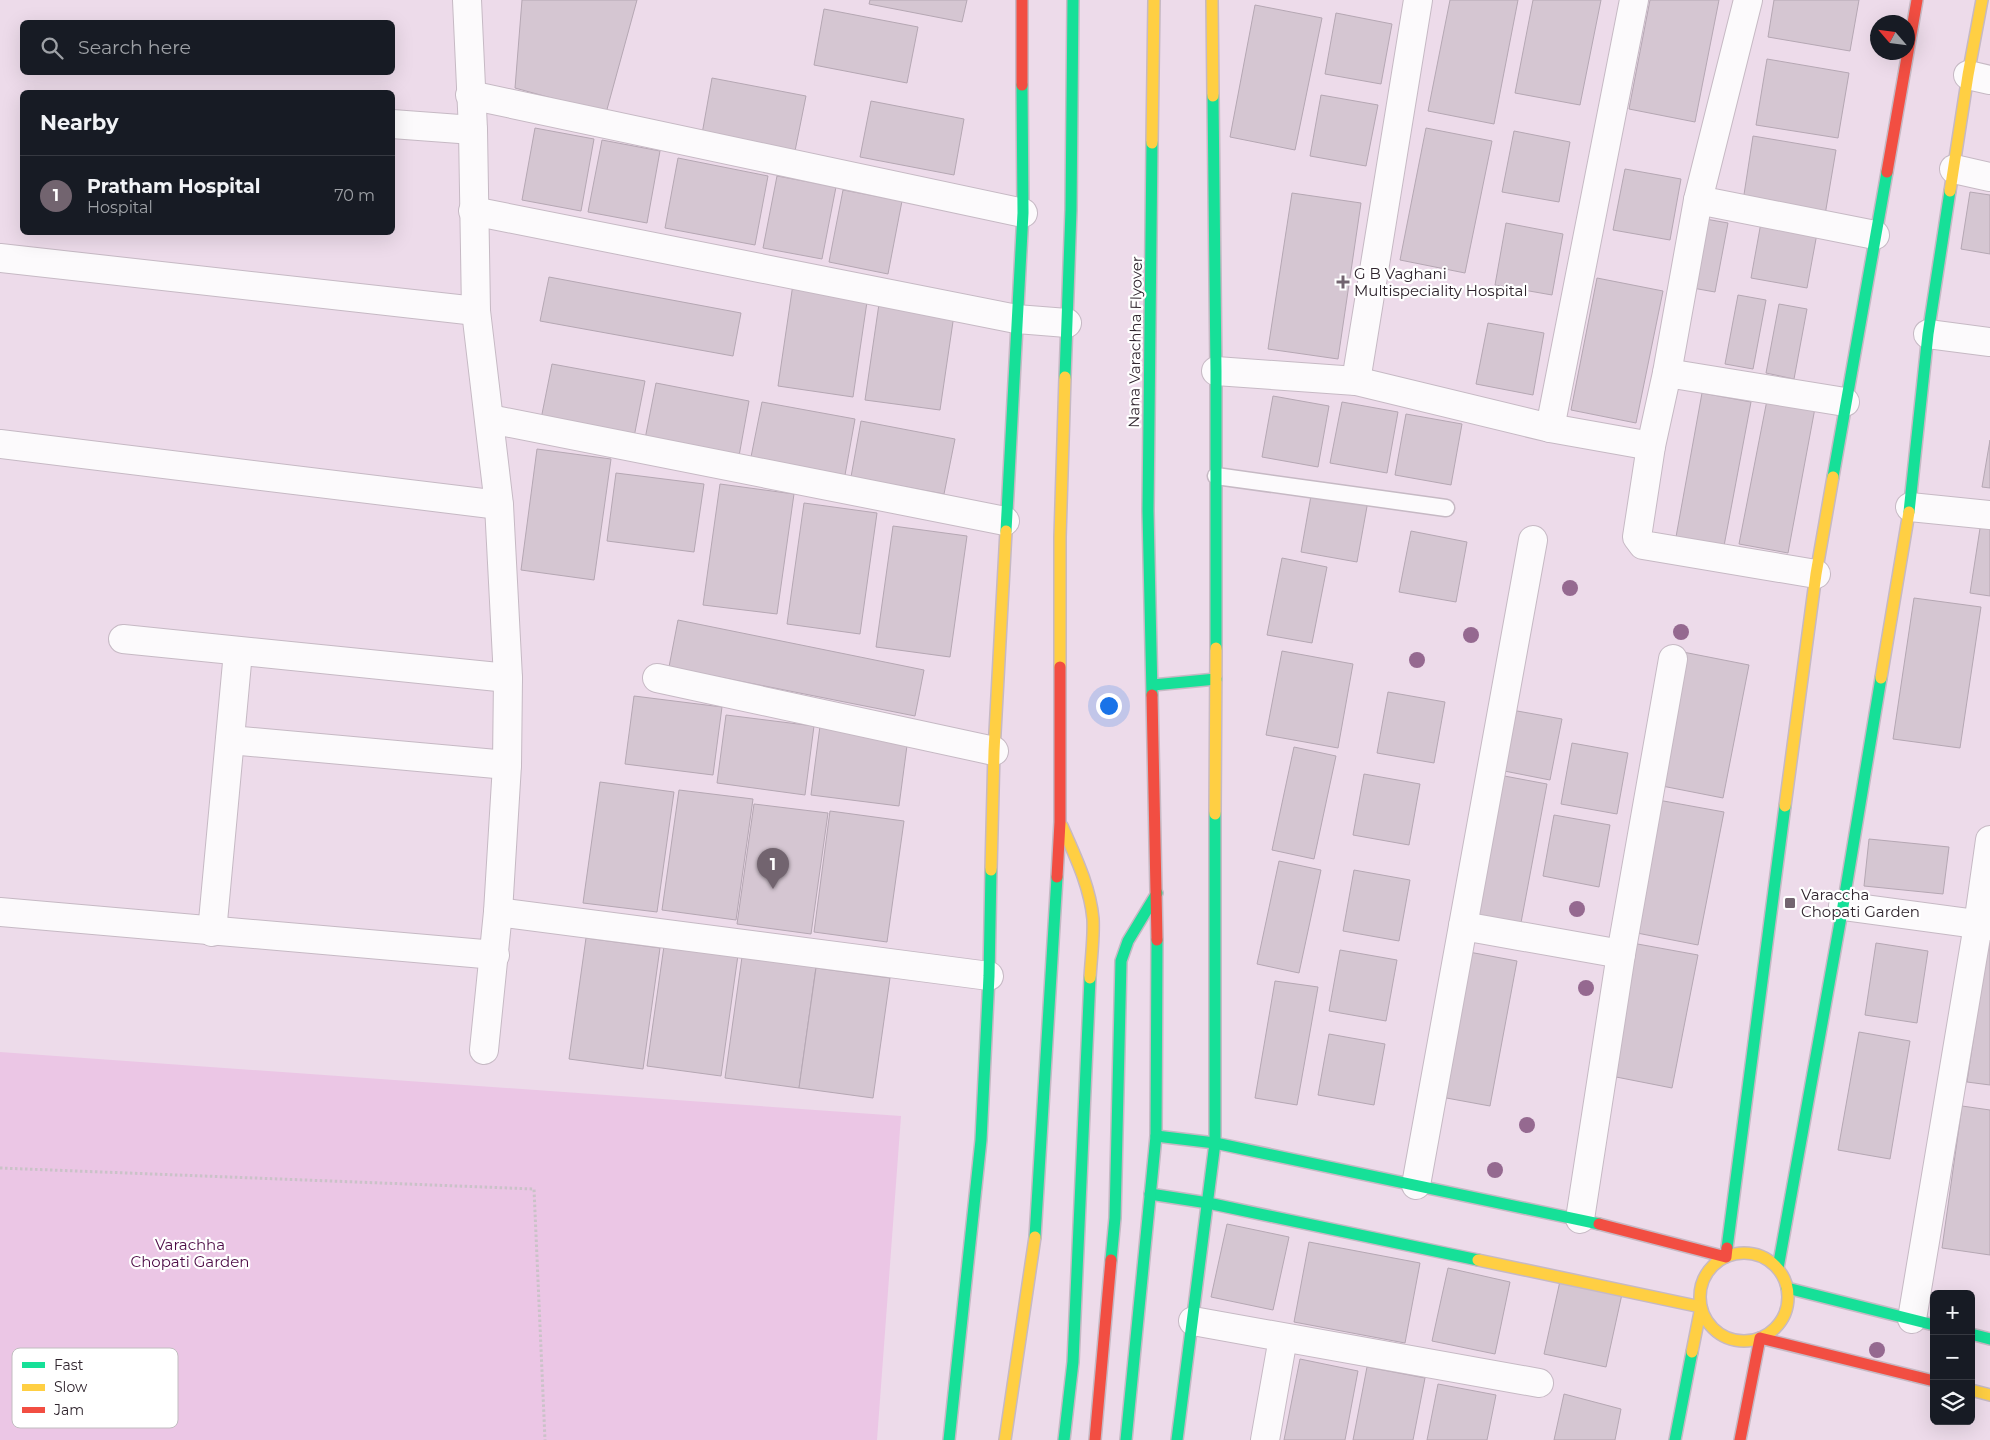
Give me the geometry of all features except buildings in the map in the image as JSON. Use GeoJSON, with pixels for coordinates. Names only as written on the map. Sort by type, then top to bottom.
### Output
{"type":"FeatureCollection","features":[{"type":"Feature","properties":{"kind":"main road"},"geometry":{"type":"LineString","coordinates":[[949,1440],[980,1140],[989,976],[994,751],[1023,213],[1022,0]]}},
{"type":"Feature","properties":{"kind":"main road"},"geometry":{"type":"LineString","coordinates":[[1005,1440],[1034,1252],[1060,822],[1060,537],[1071,210],[1073,0]]}},
{"type":"Feature","properties":{"kind":"main road","name":"Nana Varachha Flyover"},"geometry":{"type":"LineString","coordinates":[[1126,1440],[1156,1136],[1158,894],[1148,511],[1154,0]]}},
{"type":"Feature","properties":{"kind":"main road"},"geometry":{"type":"LineString","coordinates":[[1177,1440],[1215,1143],[1216,371],[1212,0]]}},
{"type":"Feature","properties":{"kind":"main road"},"geometry":{"type":"LineString","coordinates":[[1726,1257],[1816,574],[1845,402],[1918,0]]}},
{"type":"Feature","properties":{"kind":"main road"},"geometry":{"type":"LineString","coordinates":[[1778,1268],[1843,906],[1910,507],[1928,334],[1954,169],[1979,77],[1982,0]]}},
{"type":"Feature","properties":{"kind":"main road"},"geometry":{"type":"LineString","coordinates":[[1153,685],[1216,679]]}},
{"type":"Feature","properties":{"kind":"main road"},"geometry":{"type":"LineString","coordinates":[[1060,822],[1084,876],[1091,897],[1093,920],[1073,1362],[1064,1440]]}},
{"type":"Feature","properties":{"kind":"main road"},"geometry":{"type":"LineString","coordinates":[[1095,1440],[1115,1218],[1120,960],[1128,941],[1158,894]]}},
{"type":"Feature","properties":{"kind":"main road"},"geometry":{"type":"LineString","coordinates":[[1156,1136],[1215,1143],[1580,1219],[1726,1257]]}},
{"type":"Feature","properties":{"kind":"main road"},"geometry":{"type":"LineString","coordinates":[[1150,1194],[1208,1203],[1701,1306]]}},
{"type":"Feature","properties":{"kind":"main road"},"geometry":{"type":"LineString","coordinates":[[1675,1440],[1701,1306],[1701,1292],[1705,1278],[1714,1266],[1726,1257],[1739,1253],[1754,1254],[1767,1259],[1778,1268],[1786,1281],[1789,1295],[1787,1309],[1781,1323],[1771,1333],[1743,1342],[1728,1339],[1716,1331],[1706,1320],[1701,1306]]}},
{"type":"Feature","properties":{"kind":"main road"},"geometry":{"type":"LineString","coordinates":[[1787,1288],[1923,1322]]}},
{"type":"Feature","properties":{"kind":"main road"},"geometry":{"type":"LineString","coordinates":[[1975,1335],[1990,1338]]}},
{"type":"Feature","properties":{"kind":"main road"},"geometry":{"type":"LineString","coordinates":[[1760,1338],[1930,1380]]}},
{"type":"Feature","properties":{"kind":"main road"},"geometry":{"type":"LineString","coordinates":[[1740,1440],[1760,1338]]}},
{"type":"Feature","properties":{"kind":"main road"},"geometry":{"type":"LineString","coordinates":[[1975,1391],[1990,1395]]}},
{"type":"Feature","properties":{"kind":"street"},"geometry":{"type":"LineString","coordinates":[[467,0],[473,130],[476,312],[499,505],[508,678],[507,765],[498,912],[484,1050]]}},
{"type":"Feature","properties":{"kind":"street"},"geometry":{"type":"LineString","coordinates":[[1356,381],[1418,0]]}},
{"type":"Feature","properties":{"kind":"street"},"geometry":{"type":"LineString","coordinates":[[1550,428],[1634,0]]}},
{"type":"Feature","properties":{"kind":"street"},"geometry":{"type":"LineString","coordinates":[[1748,0],[1698,200],[1667,373],[1651,446],[1638,538],[1643,545],[1816,574]]}},
{"type":"Feature","properties":{"kind":"street"},"geometry":{"type":"LineString","coordinates":[[470,95],[1023,213]]}},
{"type":"Feature","properties":{"kind":"street"},"geometry":{"type":"LineString","coordinates":[[395,124],[473,130]]}},
{"type":"Feature","properties":{"kind":"street"},"geometry":{"type":"LineString","coordinates":[[1954,169],[1990,176]]}},
{"type":"Feature","properties":{"kind":"street"},"geometry":{"type":"LineString","coordinates":[[1698,200],[1875,235]]}},
{"type":"Feature","properties":{"kind":"street"},"geometry":{"type":"LineString","coordinates":[[473,212],[1016,319],[1067,323]]}},
{"type":"Feature","properties":{"kind":"street"},"geometry":{"type":"LineString","coordinates":[[0,258],[476,312]]}},
{"type":"Feature","properties":{"kind":"street"},"geometry":{"type":"LineString","coordinates":[[1928,334],[1990,342]]}},
{"type":"Feature","properties":{"kind":"street"},"geometry":{"type":"LineString","coordinates":[[1216,371],[1356,381],[1550,428],[1651,446]]}},
{"type":"Feature","properties":{"kind":"street"},"geometry":{"type":"LineString","coordinates":[[1667,373],[1845,402]]}},
{"type":"Feature","properties":{"kind":"street"},"geometry":{"type":"LineString","coordinates":[[490,419],[1006,521]]}},
{"type":"Feature","properties":{"kind":"street"},"geometry":{"type":"LineString","coordinates":[[0,444],[499,505]]}},
{"type":"Feature","properties":{"kind":"street"},"geometry":{"type":"LineString","coordinates":[[1910,507],[1990,515]]}},
{"type":"Feature","properties":{"kind":"street"},"geometry":{"type":"LineString","coordinates":[[1416,1185],[1532,540]]}},
{"type":"Feature","properties":{"kind":"street"},"geometry":{"type":"LineString","coordinates":[[123,639],[508,678]]}},
{"type":"Feature","properties":{"kind":"street"},"geometry":{"type":"LineString","coordinates":[[212,932],[238,652]]}},
{"type":"Feature","properties":{"kind":"street"},"geometry":{"type":"LineString","coordinates":[[1580,1219],[1621,954],[1673,659]]}},
{"type":"Feature","properties":{"kind":"street"},"geometry":{"type":"LineString","coordinates":[[657,678],[994,751]]}},
{"type":"Feature","properties":{"kind":"street"},"geometry":{"type":"LineString","coordinates":[[230,740],[507,765]]}},
{"type":"Feature","properties":{"kind":"street"},"geometry":{"type":"LineString","coordinates":[[1923,1322],[1984,925],[1990,840]]}},
{"type":"Feature","properties":{"kind":"street"},"geometry":{"type":"LineString","coordinates":[[1843,906],[1984,925]]}},
{"type":"Feature","properties":{"kind":"street"},"geometry":{"type":"LineString","coordinates":[[0,912],[212,932],[495,955]]}},
{"type":"Feature","properties":{"kind":"street"},"geometry":{"type":"LineString","coordinates":[[498,912],[989,976]]}},
{"type":"Feature","properties":{"kind":"street"},"geometry":{"type":"LineString","coordinates":[[1463,926],[1621,954]]}},
{"type":"Feature","properties":{"kind":"street"},"geometry":{"type":"LineString","coordinates":[[1193,1321],[1539,1383]]}},
{"type":"Feature","properties":{"kind":"street"},"geometry":{"type":"LineString","coordinates":[[1264,1440],[1284,1338]]}},
{"type":"Feature","properties":{"kind":"lane"},"geometry":{"type":"LineString","coordinates":[[1216,476],[1446,508]]}},
{"type":"Feature","properties":{"kind":"path"},"geometry":{"type":"LineString","coordinates":[[0,1168],[534,1189],[545,1440]]}},
{"type":"Feature","properties":{"kind":"green space","name":"Varachha Chopati Garden"},"geometry":{"type":"Polygon","coordinates":[[[0,1052],[901,1116],[877,1440],[0,1440],[0,1052]]]}},
{"type":"Feature","properties":{"kind":"traffic: fast"},"geometry":{"type":"LineString","coordinates":[[1065,377],[1071,210],[1073,0]]}},
{"type":"Feature","properties":{"kind":"traffic: fast"},"geometry":{"type":"LineString","coordinates":[[1006,531],[1023,213],[1022,85]]}},
{"type":"Feature","properties":{"kind":"traffic: fast"},"geometry":{"type":"LineString","coordinates":[[1213,96],[1216,371],[1216,648]]}},
{"type":"Feature","properties":{"kind":"traffic: fast"},"geometry":{"type":"LineString","coordinates":[[1152,143],[1148,511],[1152,695]]}},
{"type":"Feature","properties":{"kind":"traffic: fast"},"geometry":{"type":"LineString","coordinates":[[1833,477],[1887,172]]}},
{"type":"Feature","properties":{"kind":"traffic: fast"},"geometry":{"type":"LineString","coordinates":[[1909,512],[1928,334],[1950,191]]}},
{"type":"Feature","properties":{"kind":"traffic: fast"},"geometry":{"type":"LineString","coordinates":[[1778,1268],[1843,906],[1881,678]]}},
{"type":"Feature","properties":{"kind":"traffic: fast"},"geometry":{"type":"LineString","coordinates":[[1153,685],[1216,679]]}},
{"type":"Feature","properties":{"kind":"traffic: fast"},"geometry":{"type":"LineString","coordinates":[[1727,1248],[1785,806]]}},
{"type":"Feature","properties":{"kind":"traffic: fast"},"geometry":{"type":"LineString","coordinates":[[1177,1440],[1215,1143],[1215,814]]}},
{"type":"Feature","properties":{"kind":"traffic: fast"},"geometry":{"type":"LineString","coordinates":[[949,1440],[981,1140],[989,976],[991,870]]}},
{"type":"Feature","properties":{"kind":"traffic: fast"},"geometry":{"type":"LineString","coordinates":[[1035,1237],[1057,877]]}},
{"type":"Feature","properties":{"kind":"traffic: fast"},"geometry":{"type":"LineString","coordinates":[[1111,1260],[1115,1218],[1121,961],[1128,941],[1157,893]]}},
{"type":"Feature","properties":{"kind":"traffic: fast"},"geometry":{"type":"LineString","coordinates":[[1126,1440],[1156,1136],[1157,940]]}},
{"type":"Feature","properties":{"kind":"traffic: fast"},"geometry":{"type":"LineString","coordinates":[[1064,1440],[1073,1362],[1090,978]]}},
{"type":"Feature","properties":{"kind":"traffic: fast"},"geometry":{"type":"LineString","coordinates":[[1156,1136],[1215,1143],[1599,1224]]}},
{"type":"Feature","properties":{"kind":"traffic: fast"},"geometry":{"type":"LineString","coordinates":[[1150,1194],[1208,1203],[1478,1260]]}},
{"type":"Feature","properties":{"kind":"traffic: fast"},"geometry":{"type":"LineString","coordinates":[[1787,1288],[1930,1324]]}},
{"type":"Feature","properties":{"kind":"traffic: fast"},"geometry":{"type":"LineString","coordinates":[[1975,1335],[1990,1339]]}},
{"type":"Feature","properties":{"kind":"traffic: fast"},"geometry":{"type":"LineString","coordinates":[[1675,1440],[1692,1352]]}},
{"type":"Feature","properties":{"kind":"traffic: slow"},"geometry":{"type":"LineString","coordinates":[[1152,143],[1154,0]]}},
{"type":"Feature","properties":{"kind":"traffic: slow"},"geometry":{"type":"LineString","coordinates":[[1212,0],[1213,96]]}},
{"type":"Feature","properties":{"kind":"traffic: slow"},"geometry":{"type":"LineString","coordinates":[[1950,191],[1982,0]]}},
{"type":"Feature","properties":{"kind":"traffic: slow"},"geometry":{"type":"LineString","coordinates":[[1060,667],[1060,537],[1065,377]]}},
{"type":"Feature","properties":{"kind":"traffic: slow"},"geometry":{"type":"LineString","coordinates":[[1785,806],[1816,574],[1833,477]]}},
{"type":"Feature","properties":{"kind":"traffic: slow"},"geometry":{"type":"LineString","coordinates":[[1881,678],[1909,512]]}},
{"type":"Feature","properties":{"kind":"traffic: slow"},"geometry":{"type":"LineString","coordinates":[[991,870],[994,751],[1006,531]]}},
{"type":"Feature","properties":{"kind":"traffic: slow"},"geometry":{"type":"LineString","coordinates":[[1215,814],[1216,648]]}},
{"type":"Feature","properties":{"kind":"traffic: slow"},"geometry":{"type":"LineString","coordinates":[[1062,826],[1089,895],[1093,919],[1090,978]]}},
{"type":"Feature","properties":{"kind":"traffic: slow"},"geometry":{"type":"LineString","coordinates":[[1005,1440],[1035,1237]]}},
{"type":"Feature","properties":{"kind":"traffic: slow"},"geometry":{"type":"LineString","coordinates":[[1744,1253],[1761,1256],[1775,1266],[1785,1280],[1788,1297],[1785,1314],[1775,1328],[1761,1338],[1744,1341],[1727,1338],[1713,1328],[1703,1314],[1700,1297],[1703,1280],[1713,1266],[1727,1256],[1744,1253]]}},
{"type":"Feature","properties":{"kind":"traffic: slow"},"geometry":{"type":"LineString","coordinates":[[1478,1260],[1701,1307],[1692,1352]]}},
{"type":"Feature","properties":{"kind":"traffic: slow"},"geometry":{"type":"LineString","coordinates":[[1975,1391],[1990,1395]]}},
{"type":"Feature","properties":{"kind":"traffic: jam"},"geometry":{"type":"LineString","coordinates":[[1022,0],[1022,85]]}},
{"type":"Feature","properties":{"kind":"traffic: jam"},"geometry":{"type":"LineString","coordinates":[[1887,172],[1917,0]]}},
{"type":"Feature","properties":{"kind":"traffic: jam"},"geometry":{"type":"LineString","coordinates":[[1057,877],[1060,822],[1060,667]]}},
{"type":"Feature","properties":{"kind":"traffic: jam"},"geometry":{"type":"LineString","coordinates":[[1152,695],[1157,940]]}},
{"type":"Feature","properties":{"kind":"traffic: jam"},"geometry":{"type":"LineString","coordinates":[[1599,1224],[1726,1257],[1727,1248]]}},
{"type":"Feature","properties":{"kind":"traffic: jam"},"geometry":{"type":"LineString","coordinates":[[1095,1440],[1111,1260]]}},
{"type":"Feature","properties":{"kind":"traffic: jam"},"geometry":{"type":"LineString","coordinates":[[1740,1440],[1760,1338],[1930,1380]]}},
{"type":"Feature","properties":{"kind":"place","name":"G B Vaghani Multispeciality Hospital"},"geometry":{"type":"Point","coordinates":[1343,282]}},
{"type":"Feature","properties":{"kind":"place","name":"Pratham Hospital"},"geometry":{"type":"Point","coordinates":[773,889]}},
{"type":"Feature","properties":{"kind":"place","name":"Varaccha Chopati Garden"},"geometry":{"type":"Point","coordinates":[1790,903]}}]}
